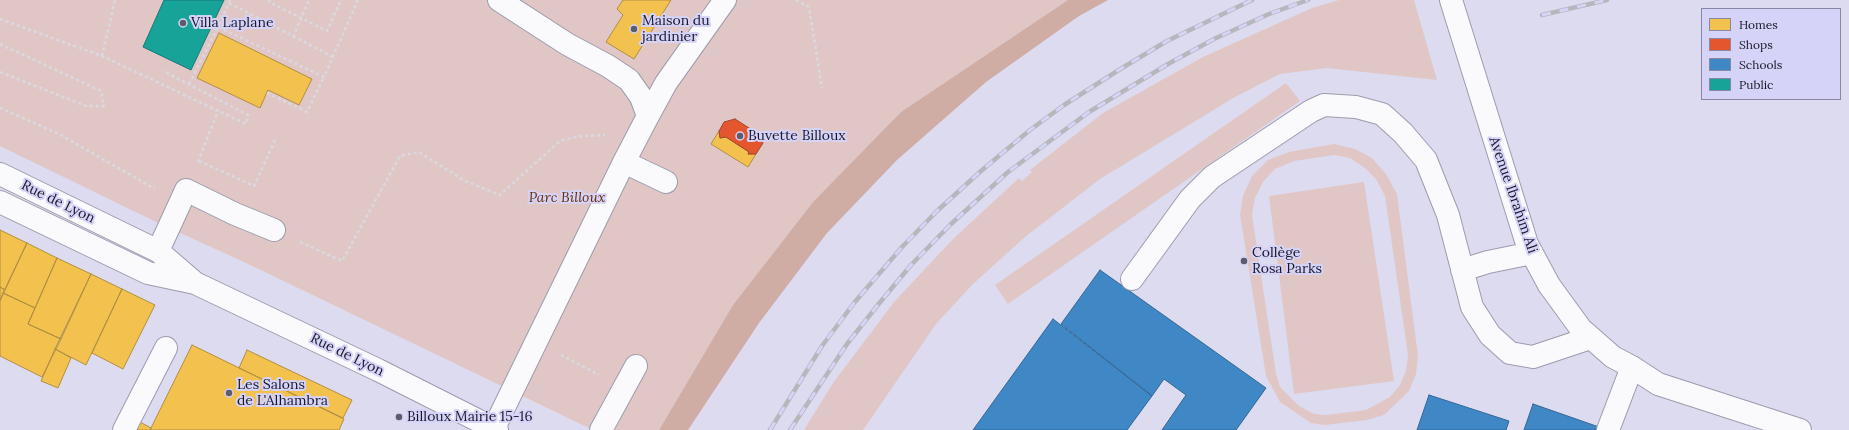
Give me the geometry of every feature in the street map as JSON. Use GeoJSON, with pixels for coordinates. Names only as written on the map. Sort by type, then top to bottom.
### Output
{"type":"FeatureCollection","features":[{"type":"Feature","properties":{"kind":"street"},"geometry":{"type":"LineString","coordinates":[[499,0],[567,44],[608,66],[629,80],[641,97],[648,116]]}},
{"type":"Feature","properties":{"kind":"street"},"geometry":{"type":"LineString","coordinates":[[496,429],[536,341],[635,140],[666,83],[725,0]]}},
{"type":"Feature","properties":{"kind":"street","name":"Avenue Ibrahim Ali"},"geometry":{"type":"LineString","coordinates":[[1451,0],[1527,244],[1549,285],[1581,329],[1613,357],[1632,367],[1658,384],[1800,430]]}},
{"type":"Feature","properties":{"kind":"street"},"geometry":{"type":"LineString","coordinates":[[1132,279],[1190,199],[1212,177],[1311,111],[1324,105],[1356,107],[1382,114],[1404,133],[1426,160],[1448,215],[1472,308],[1490,335],[1510,353],[1533,357],[1590,338]]}},
{"type":"Feature","properties":{"kind":"street"},"geometry":{"type":"LineString","coordinates":[[624,162],[666,182]]}},
{"type":"Feature","properties":{"kind":"street","name":"Rue de Lyon"},"geometry":{"type":"LineString","coordinates":[[0,174],[158,251],[195,283]]}},
{"type":"Feature","properties":{"kind":"street"},"geometry":{"type":"LineString","coordinates":[[0,189],[195,283]]}},
{"type":"Feature","properties":{"kind":"street"},"geometry":{"type":"LineString","coordinates":[[158,251],[186,190],[235,214],[274,230]]}},
{"type":"Feature","properties":{"kind":"street","name":"Rue de Lyon"},"geometry":{"type":"LineString","coordinates":[[0,202],[148,273],[195,283],[378,370],[496,429]]}},
{"type":"Feature","properties":{"kind":"street"},"geometry":{"type":"LineString","coordinates":[[1462,270],[1488,262],[1532,253]]}},
{"type":"Feature","properties":{"kind":"street"},"geometry":{"type":"LineString","coordinates":[[124,430],[166,348]]}},
{"type":"Feature","properties":{"kind":"street"},"geometry":{"type":"LineString","coordinates":[[601,430],[636,366]]}},
{"type":"Feature","properties":{"kind":"street"},"geometry":{"type":"LineString","coordinates":[[1608,430],[1632,367]]}},
{"type":"Feature","properties":{"kind":"path"},"geometry":{"type":"LineString","coordinates":[[102,56],[115,0]]}},
{"type":"Feature","properties":{"kind":"path"},"geometry":{"type":"LineString","coordinates":[[270,0],[269,2],[326,31],[341,0]]}},
{"type":"Feature","properties":{"kind":"path"},"geometry":{"type":"LineString","coordinates":[[293,37],[309,0]]}},
{"type":"Feature","properties":{"kind":"path"},"geometry":{"type":"LineString","coordinates":[[267,93],[307,112],[358,0]]}},
{"type":"Feature","properties":{"kind":"path"},"geometry":{"type":"LineString","coordinates":[[796,0],[809,7],[822,88]]}},
{"type":"Feature","properties":{"kind":"path"},"geometry":{"type":"LineString","coordinates":[[189,84],[229,2],[333,57]]}},
{"type":"Feature","properties":{"kind":"path"},"geometry":{"type":"LineString","coordinates":[[0,18],[102,56],[246,124],[248,115],[163,71]]}},
{"type":"Feature","properties":{"kind":"path"},"geometry":{"type":"LineString","coordinates":[[218,27],[324,77]]}},
{"type":"Feature","properties":{"kind":"path"},"geometry":{"type":"LineString","coordinates":[[0,44],[100,91],[104,106],[86,106],[0,72]]}},
{"type":"Feature","properties":{"kind":"path"},"geometry":{"type":"LineString","coordinates":[[0,108],[59,134],[181,202]]}},
{"type":"Feature","properties":{"kind":"path"},"geometry":{"type":"LineString","coordinates":[[201,156],[218,111]]}},
{"type":"Feature","properties":{"kind":"path"},"geometry":{"type":"LineString","coordinates":[[274,230],[342,261],[400,156],[419,152],[465,181],[500,195],[560,141],[580,136],[611,134],[635,140]]}},
{"type":"Feature","properties":{"kind":"path"},"geometry":{"type":"LineString","coordinates":[[199,161],[254,186],[275,140]]}},
{"type":"Feature","properties":{"kind":"path"},"geometry":{"type":"LineString","coordinates":[[536,341],[624,388]]}},
{"type":"Feature","properties":{"kind":"green space","name":"Parc Billoux"},"geometry":{"type":"Polygon","coordinates":[[[0,0],[1068,0],[901,112],[813,202],[733,305],[659,430],[593,430],[242,261],[158,223],[0,146],[0,0]]]}},
{"type":"Feature","properties":{"kind":"green space"},"geometry":{"type":"Polygon","coordinates":[[[1339,0],[1414,0],[1437,80],[1327,68],[1280,74],[1235,97],[1100,179],[1025,237],[972,285],[936,324],[863,430],[804,430],[833,383],[894,302],[953,239],[1019,178],[1022,181],[1032,172],[1030,170],[1103,113],[1203,57],[1312,8],[1339,0]]]}},
{"type":"Feature","properties":{"kind":"green space"},"geometry":{"type":"Polygon","coordinates":[[[1286,83],[1300,101],[1008,304],[995,285],[1286,83]]]}},
{"type":"Feature","properties":{"kind":"green space"},"geometry":{"type":"Polygon","coordinates":[[[1334,144],[1355,149],[1372,158],[1386,174],[1397,194],[1418,356],[1416,374],[1409,391],[1384,415],[1367,420],[1325,425],[1311,423],[1280,402],[1266,376],[1240,215],[1243,196],[1252,176],[1268,160],[1289,152],[1334,144]],[[1334,155],[1294,161],[1275,169],[1263,182],[1255,198],[1252,215],[1276,374],[1280,387],[1299,406],[1314,414],[1326,415],[1366,410],[1390,397],[1400,385],[1406,371],[1408,355],[1385,196],[1376,179],[1365,168],[1350,158],[1334,155]]]}},
{"type":"Feature","properties":{"kind":"green space"},"geometry":{"type":"Polygon","coordinates":[[[1364,182],[1394,381],[1294,394],[1269,196],[1364,182]]]}},
{"type":"Feature","properties":{"kind":"shaded area"},"geometry":{"type":"Polygon","coordinates":[[[1068,0],[1108,0],[1079,16],[986,82],[897,160],[827,233],[759,323],[688,430],[659,430],[733,305],[813,202],[901,112],[1068,0]]]}},
{"type":"Feature","properties":{"kind":"building: Homes","name":"Maison du jardinier"},"geometry":{"type":"Polygon","coordinates":[[[623,0],[671,0],[634,59],[606,42],[623,15],[617,9],[623,0]]]}},
{"type":"Feature","properties":{"kind":"building: Homes"},"geometry":{"type":"Polygon","coordinates":[[[219,33],[312,79],[299,105],[268,90],[260,108],[197,78],[219,33]]]}},
{"type":"Feature","properties":{"kind":"building: Homes"},"geometry":{"type":"Polygon","coordinates":[[[719,131],[720,138],[726,137],[749,152],[748,154],[756,154],[748,167],[711,144],[719,131]]]}},
{"type":"Feature","properties":{"kind":"building: Homes"},"geometry":{"type":"Polygon","coordinates":[[[0,230],[27,243],[5,290],[0,287],[0,230]]]}},
{"type":"Feature","properties":{"kind":"building: Homes"},"geometry":{"type":"Polygon","coordinates":[[[27,243],[57,258],[35,308],[3,293],[27,243]]]}},
{"type":"Feature","properties":{"kind":"building: Homes"},"geometry":{"type":"Polygon","coordinates":[[[57,258],[91,274],[61,339],[28,324],[57,258]]]}},
{"type":"Feature","properties":{"kind":"building: Homes"},"geometry":{"type":"Polygon","coordinates":[[[91,274],[122,289],[86,365],[55,349],[91,274]]]}},
{"type":"Feature","properties":{"kind":"building: Homes"},"geometry":{"type":"Polygon","coordinates":[[[0,287],[5,290],[0,301],[0,287]]]}},
{"type":"Feature","properties":{"kind":"building: Homes"},"geometry":{"type":"Polygon","coordinates":[[[122,289],[155,305],[123,369],[92,353],[122,289]]]}},
{"type":"Feature","properties":{"kind":"building: Homes"},"geometry":{"type":"Polygon","coordinates":[[[3,293],[35,308],[28,324],[61,339],[42,377],[0,356],[0,301],[3,293]]]}},
{"type":"Feature","properties":{"kind":"building: Homes","name":"Les Salons de L'Alhambra"},"geometry":{"type":"Polygon","coordinates":[[[192,345],[344,419],[339,430],[150,430],[192,345]]]}},
{"type":"Feature","properties":{"kind":"building: Homes"},"geometry":{"type":"Polygon","coordinates":[[[55,349],[71,358],[58,388],[41,381],[55,349]]]}},
{"type":"Feature","properties":{"kind":"building: Homes"},"geometry":{"type":"Polygon","coordinates":[[[247,350],[352,400],[343,418],[239,368],[247,350]]]}},
{"type":"Feature","properties":{"kind":"building: Homes"},"geometry":{"type":"Polygon","coordinates":[[[140,422],[151,428],[150,430],[136,430],[140,422]]]}},
{"type":"Feature","properties":{"kind":"building: Shops","name":"Buvette Billoux"},"geometry":{"type":"Polygon","coordinates":[[[735,119],[760,135],[763,143],[756,154],[748,154],[749,152],[726,137],[720,138],[719,131],[724,122],[735,119]]]}},
{"type":"Feature","properties":{"kind":"building: Schools"},"geometry":{"type":"Polygon","coordinates":[[[1100,270],[1266,388],[1236,430],[1162,430],[1186,395],[1164,379],[1152,396],[1061,324],[1100,270]]]}},
{"type":"Feature","properties":{"kind":"building: Schools"},"geometry":{"type":"Polygon","coordinates":[[[1053,319],[1152,396],[1127,430],[973,430],[1053,319]]]}},
{"type":"Feature","properties":{"kind":"building: Schools"},"geometry":{"type":"Polygon","coordinates":[[[1429,395],[1509,421],[1506,430],[1417,430],[1429,395]]]}},
{"type":"Feature","properties":{"kind":"building: Schools"},"geometry":{"type":"Polygon","coordinates":[[[1533,404],[1599,427],[1598,430],[1524,430],[1533,404]]]}},
{"type":"Feature","properties":{"kind":"building: Public","name":"Villa Laplane"},"geometry":{"type":"Polygon","coordinates":[[[164,0],[224,0],[191,70],[143,47],[164,0]]]}},
{"type":"Feature","properties":{"kind":"railway"},"geometry":{"type":"LineString","coordinates":[[770,430],[822,346],[854,303],[902,247],[937,211],[981,171],[1030,130],[1064,105],[1122,68],[1167,41],[1252,0]]}},
{"type":"Feature","properties":{"kind":"railway"},"geometry":{"type":"LineString","coordinates":[[790,430],[847,344],[911,265],[951,224],[1008,172],[1089,112],[1168,64],[1214,39],[1269,14],[1308,0]]}},
{"type":"Feature","properties":{"kind":"railway"},"geometry":{"type":"LineString","coordinates":[[1542,15],[1607,0]]}},
{"type":"Feature","properties":{"kind":"place","name":"Villa Laplane"},"geometry":{"type":"Point","coordinates":[183,23]}},
{"type":"Feature","properties":{"kind":"place","name":"Maison du jardinier"},"geometry":{"type":"Point","coordinates":[634,29]}},
{"type":"Feature","properties":{"kind":"place","name":"Buvette Billoux"},"geometry":{"type":"Point","coordinates":[740,136]}},
{"type":"Feature","properties":{"kind":"place","name":"Collège Rosa Parks"},"geometry":{"type":"Point","coordinates":[1244,261]}},
{"type":"Feature","properties":{"kind":"place","name":"Les Salons de L'Alhambra"},"geometry":{"type":"Point","coordinates":[229,393]}},
{"type":"Feature","properties":{"kind":"place","name":"Billoux Mairie 15-16"},"geometry":{"type":"Point","coordinates":[399,417]}}]}
